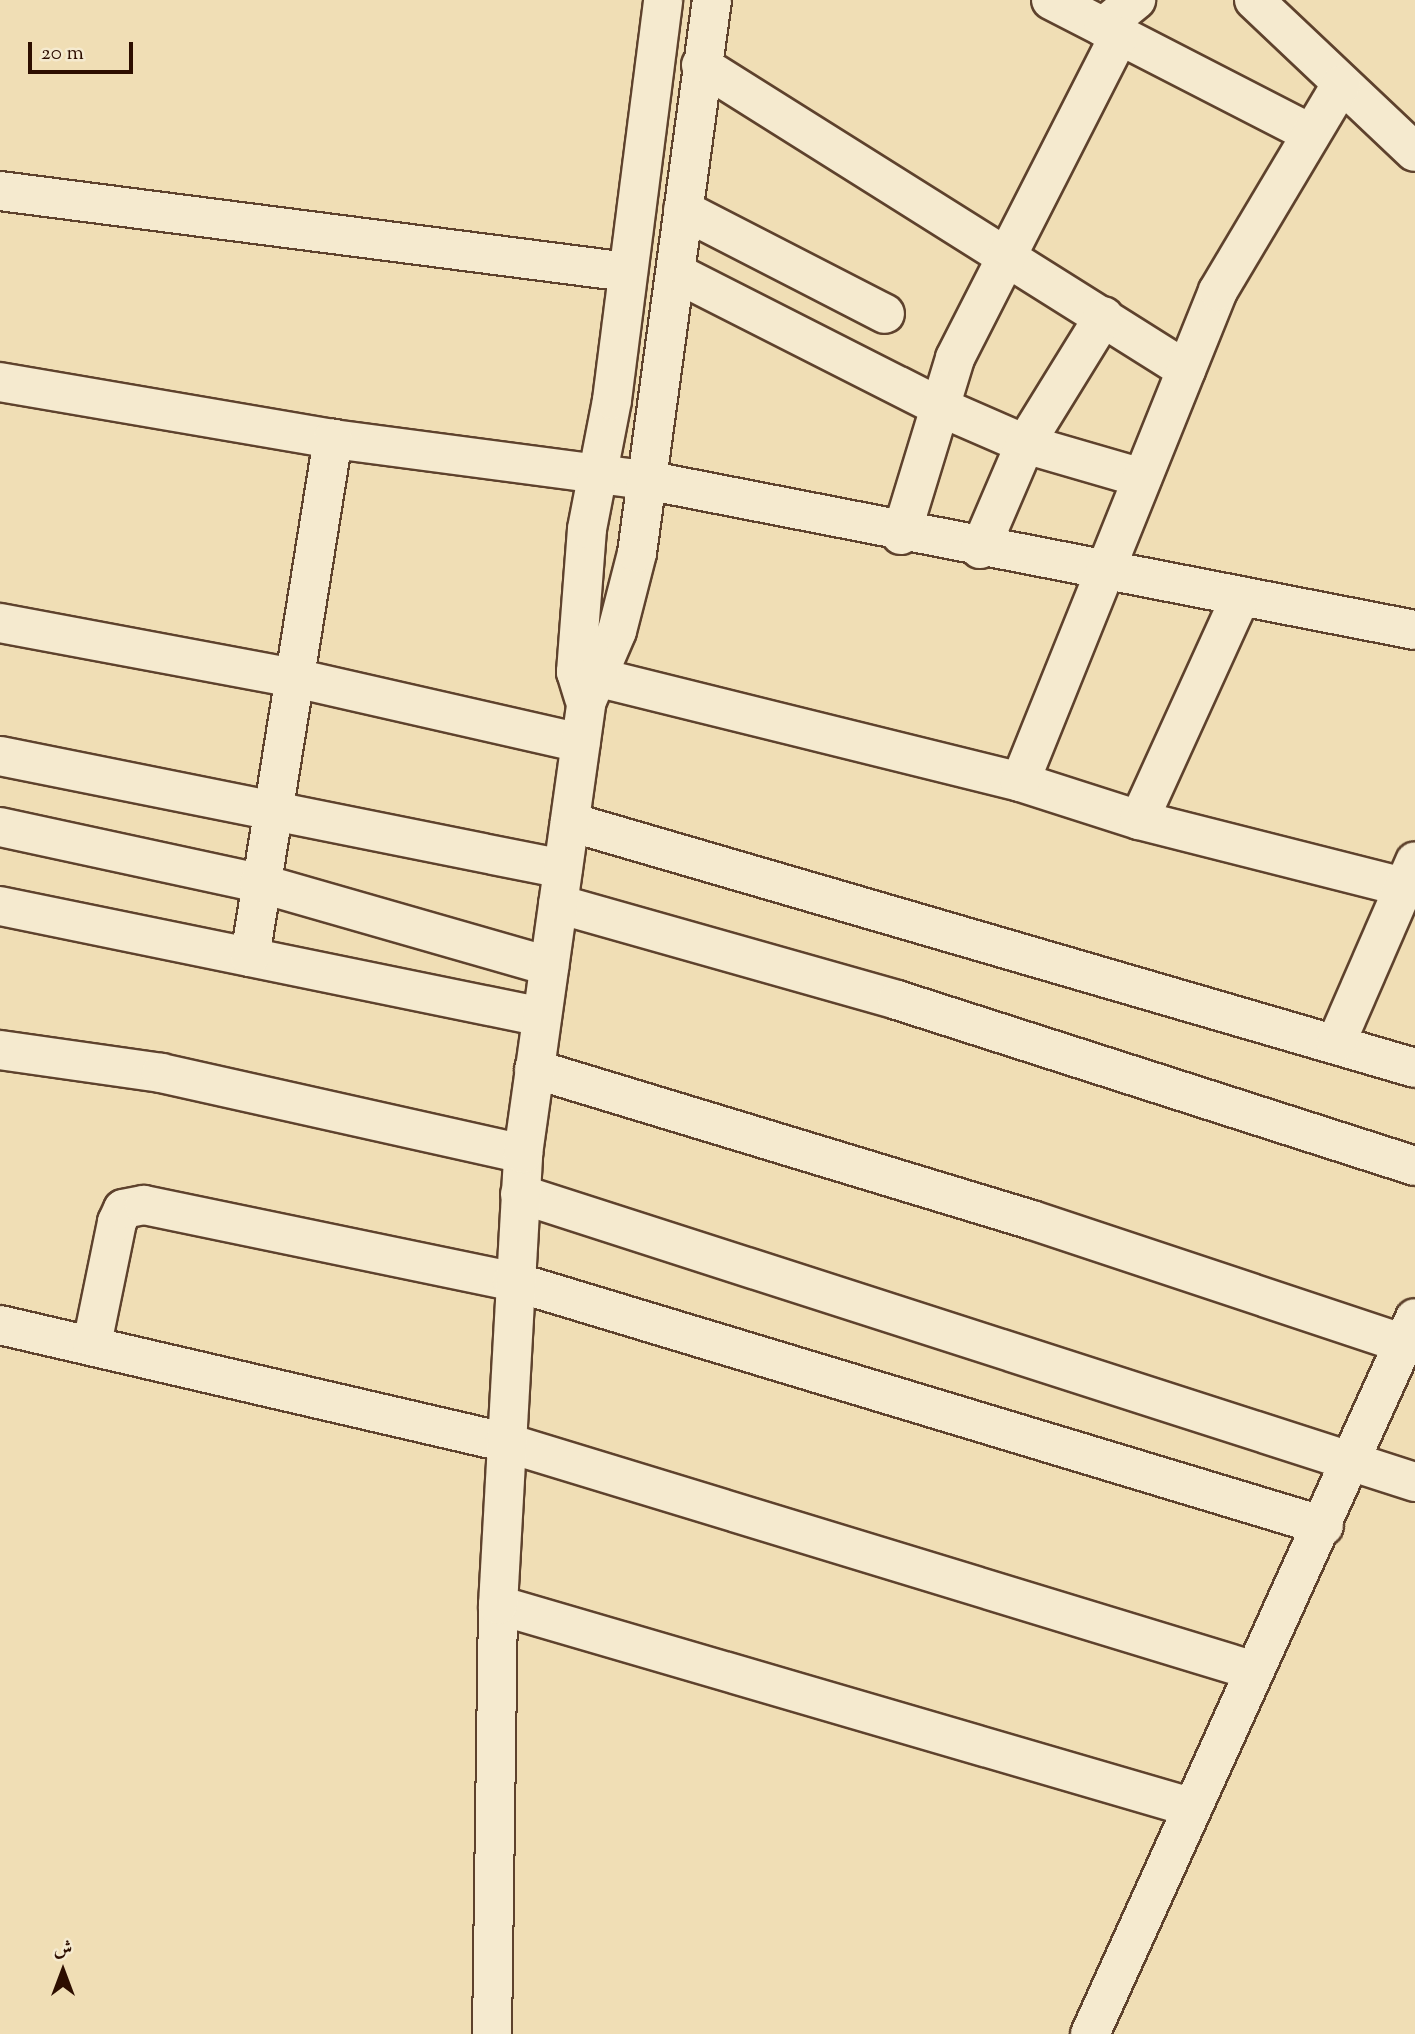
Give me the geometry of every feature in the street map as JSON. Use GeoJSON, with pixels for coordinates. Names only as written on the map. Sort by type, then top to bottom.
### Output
{"type":"FeatureCollection","features":[{"type":"Feature","properties":{"kind":"street"},"geometry":{"type":"LineString","coordinates":[[492,2034],[498,1605],[512,1282],[523,1154],[588,684],[598,471],[663,0]]}},
{"type":"Feature","properties":{"kind":"street"},"geometry":{"type":"LineString","coordinates":[[588,684],[637,553],[676,273],[701,65],[712,0]]}},
{"type":"Feature","properties":{"kind":"street"},"geometry":{"type":"LineString","coordinates":[[1051,0],[1308,132]]}},
{"type":"Feature","properties":{"kind":"street"},"geometry":{"type":"LineString","coordinates":[[901,535],[955,358],[1111,32],[1136,0]]}},
{"type":"Feature","properties":{"kind":"street"},"geometry":{"type":"LineString","coordinates":[[1254,0],[1415,152]]}},
{"type":"Feature","properties":{"kind":"street"},"geometry":{"type":"LineString","coordinates":[[701,65],[1186,370]]}},
{"type":"Feature","properties":{"kind":"street"},"geometry":{"type":"LineString","coordinates":[[1020,782],[1218,291],[1308,132],[1341,85]]}},
{"type":"Feature","properties":{"kind":"street"},"geometry":{"type":"LineString","coordinates":[[0,191],[627,272]]}},
{"type":"Feature","properties":{"kind":"street"},"geometry":{"type":"LineString","coordinates":[[683,209],[885,314]]}},
{"type":"Feature","properties":{"kind":"street"},"geometry":{"type":"LineString","coordinates":[[676,273],[940,408],[1025,444],[1142,478]]}},
{"type":"Feature","properties":{"kind":"street"},"geometry":{"type":"LineString","coordinates":[[980,549],[1025,444],[1104,316]]}},
{"type":"Feature","properties":{"kind":"street"},"geometry":{"type":"LineString","coordinates":[[0,382],[333,439],[598,471],[901,535],[1241,596],[1415,631]]}},
{"type":"Feature","properties":{"kind":"street"},"geometry":{"type":"LineString","coordinates":[[250,957],[259,883],[333,439]]}},
{"type":"Feature","properties":{"kind":"street"},"geometry":{"type":"LineString","coordinates":[[1139,820],[1241,596]]}},
{"type":"Feature","properties":{"kind":"street"},"geometry":{"type":"LineString","coordinates":[[0,623],[295,678],[581,743]]}},
{"type":"Feature","properties":{"kind":"street"},"geometry":{"type":"LineString","coordinates":[[588,684],[1020,782],[1139,820],[1410,879],[1336,1043]]}},
{"type":"Feature","properties":{"kind":"street"},"geometry":{"type":"LineString","coordinates":[[0,756],[272,812],[561,886],[897,1000],[1415,1166]]}},
{"type":"Feature","properties":{"kind":"street"},"geometry":{"type":"LineString","coordinates":[[570,822],[1415,1068]]}},
{"type":"Feature","properties":{"kind":"street"},"geometry":{"type":"LineString","coordinates":[[0,827],[259,883],[550,966]]}},
{"type":"Feature","properties":{"kind":"street"},"geometry":{"type":"LineString","coordinates":[[0,906],[542,1017]]}},
{"type":"Feature","properties":{"kind":"street"},"geometry":{"type":"LineString","coordinates":[[0,1050],[161,1073],[523,1154]]}},
{"type":"Feature","properties":{"kind":"street"},"geometry":{"type":"LineString","coordinates":[[534,1069],[1032,1220],[1411,1331],[1324,1526],[1251,1670],[1090,2034]]}},
{"type":"Feature","properties":{"kind":"street"},"geometry":{"type":"LineString","coordinates":[[520,1194],[1415,1482]]}},
{"type":"Feature","properties":{"kind":"street"},"geometry":{"type":"LineString","coordinates":[[92,1344],[117,1222],[134,1204],[512,1282],[1324,1526]]}},
{"type":"Feature","properties":{"kind":"street"},"geometry":{"type":"LineString","coordinates":[[0,1325],[92,1344],[504,1442],[1251,1670]]}},
{"type":"Feature","properties":{"kind":"street"},"geometry":{"type":"LineString","coordinates":[[498,1605],[1190,1807]]}}]}
